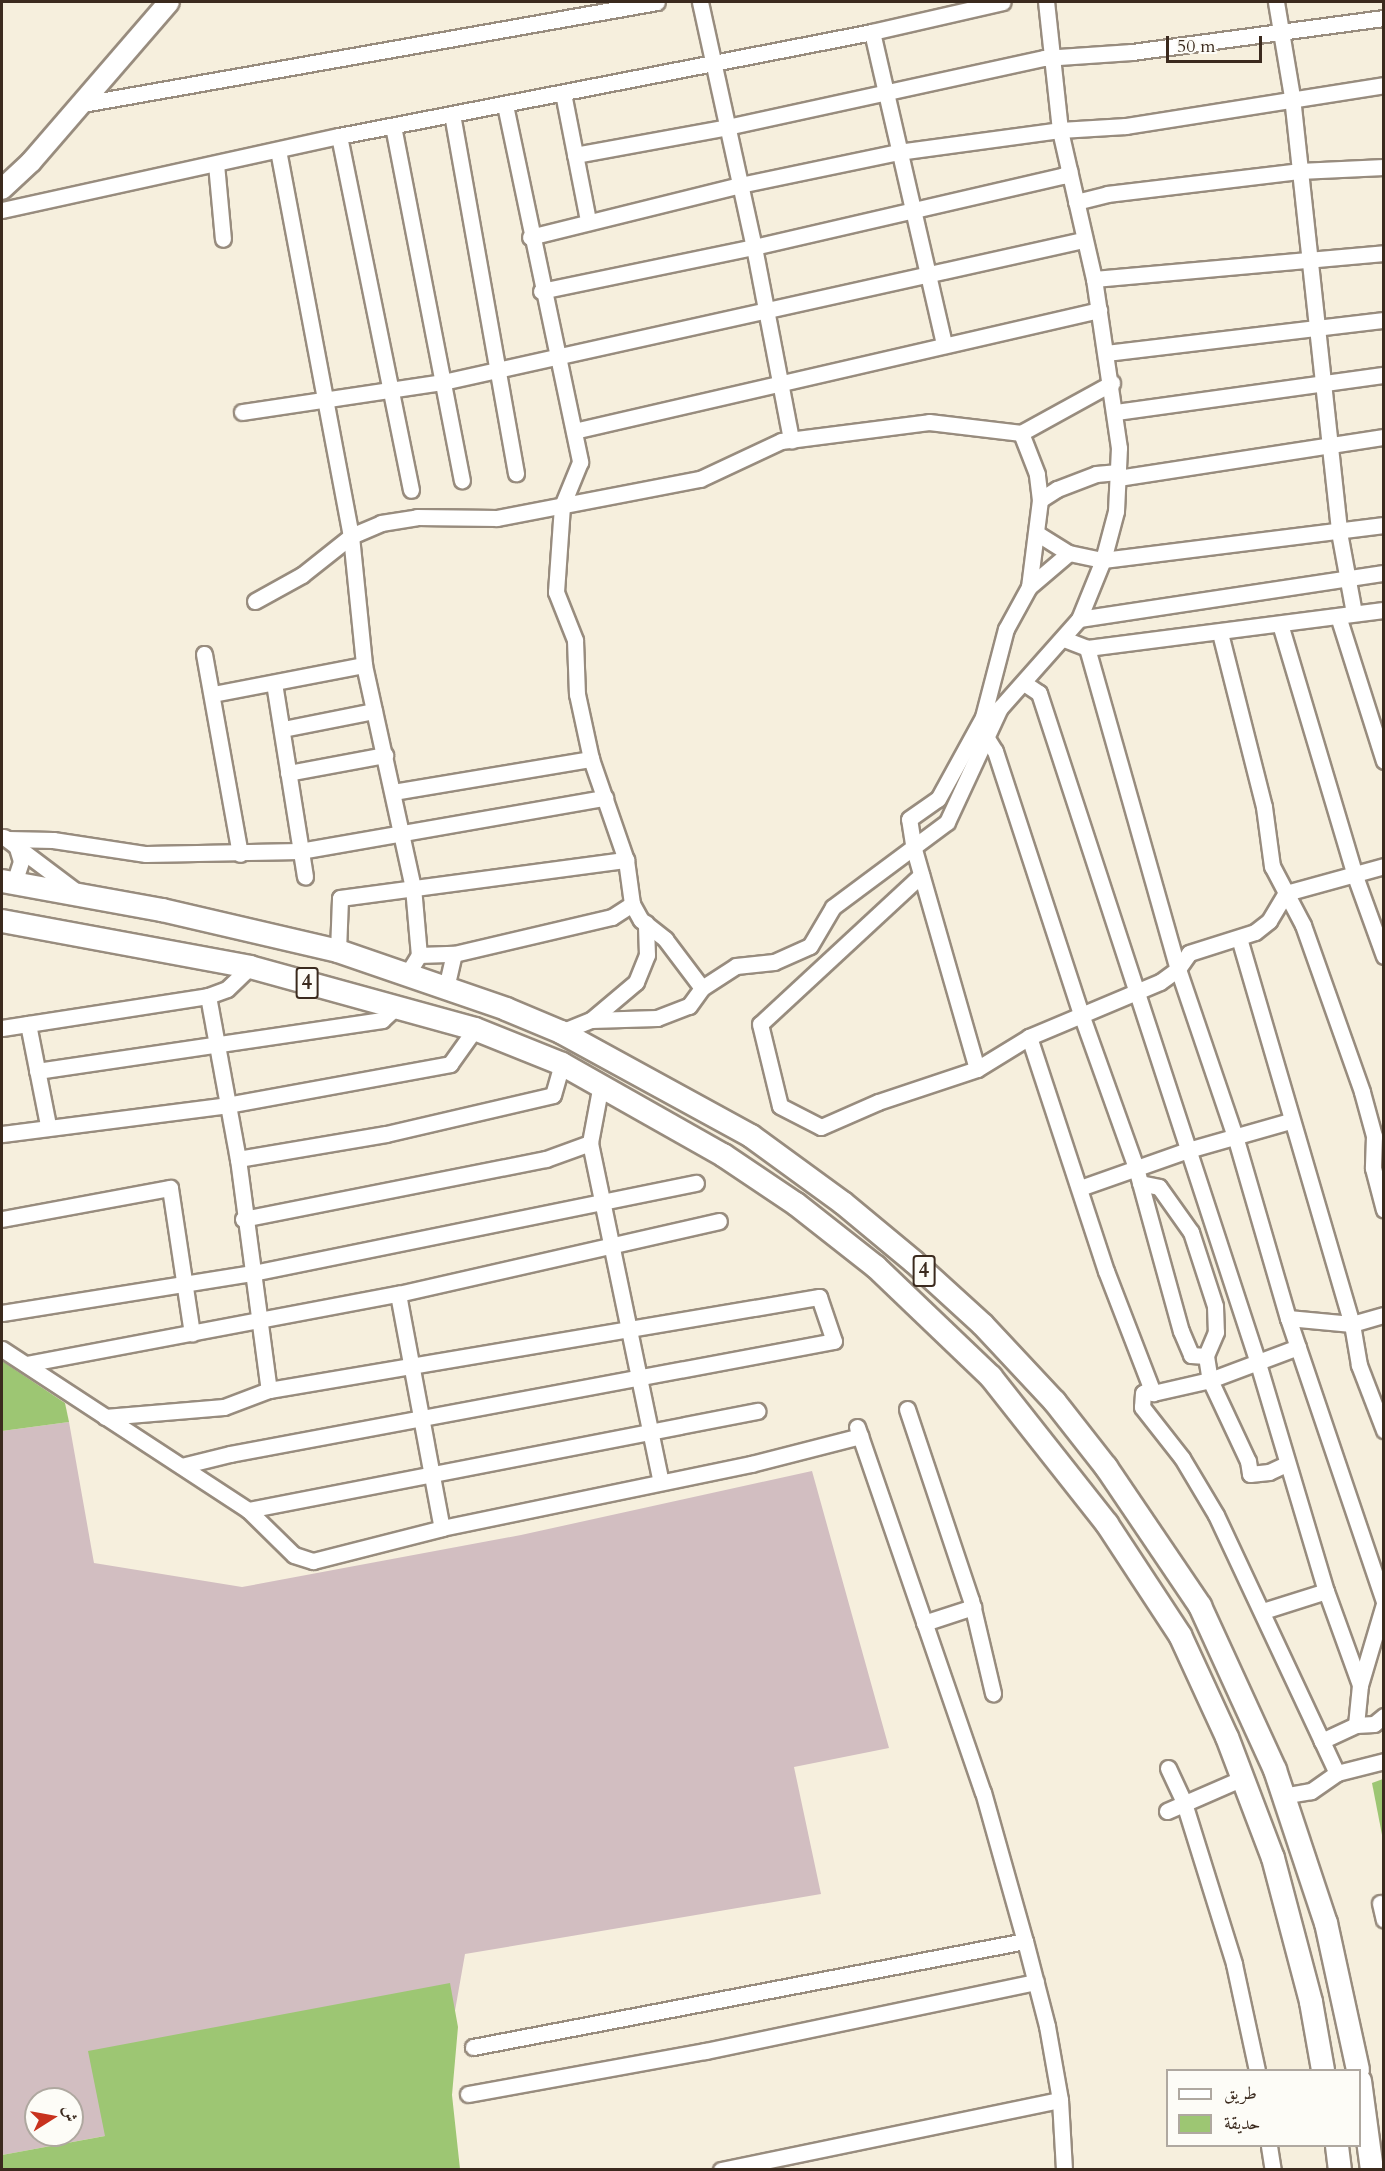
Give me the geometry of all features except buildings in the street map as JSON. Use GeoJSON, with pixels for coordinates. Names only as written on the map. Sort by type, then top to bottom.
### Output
{"type":"FeatureCollection","features":[{"type":"Feature","properties":{"kind":"highway","name":"4"},"geometry":{"type":"LineString","coordinates":[[8,882],[89,896],[338,951],[413,965],[446,988],[561,1032],[751,1136],[843,1203],[983,1325],[1056,1402],[1106,1467],[1200,1606],[1284,1796],[1326,1923],[1358,2069]]}},
{"type":"Feature","properties":{"kind":"highway","name":"4"},"geometry":{"type":"LineString","coordinates":[[2,921],[250,967],[476,1029],[562,1064],[723,1155],[796,1204],[876,1267],[992,1377],[1107,1524],[1180,1635],[1243,1778],[1273,1858],[1311,2002],[1323,2069]]}},
{"type":"Feature","properties":{"kind":"highway"},"geometry":{"type":"LineString","coordinates":[[1361,2095],[1372,2169]]}},
{"type":"Feature","properties":{"kind":"highway"},"geometry":{"type":"LineString","coordinates":[[1337,2147],[1340,2169]]}},
{"type":"Feature","properties":{"kind":"main road"},"geometry":{"type":"LineString","coordinates":[[2,189],[31,162],[77,105],[169,2]]}},
{"type":"Feature","properties":{"kind":"street"},"geometry":{"type":"LineString","coordinates":[[77,105],[657,2]]}},
{"type":"Feature","properties":{"kind":"street"},"geometry":{"type":"LineString","coordinates":[[700,2],[754,247],[791,440]]}},
{"type":"Feature","properties":{"kind":"street"},"geometry":{"type":"LineString","coordinates":[[2,210],[339,136],[713,65],[1004,2]]}},
{"type":"Feature","properties":{"kind":"street"},"geometry":{"type":"LineString","coordinates":[[591,1020],[657,1018],[688,1006],[702,988],[736,966],[774,962],[810,946],[833,908],[914,850],[947,822],[988,740],[1000,708],[1079,620],[1104,560],[1116,511],[1118,475],[1116,412],[1094,279],[1083,240],[1060,130],[1046,2]]}},
{"type":"Feature","properties":{"kind":"street"},"geometry":{"type":"LineString","coordinates":[[1276,2],[1292,97],[1339,532],[1354,613]]}},
{"type":"Feature","properties":{"kind":"street"},"geometry":{"type":"LineString","coordinates":[[575,154],[727,127],[1053,57],[1282,33],[1383,18]]}},
{"type":"Feature","properties":{"kind":"street"},"geometry":{"type":"LineString","coordinates":[[872,32],[944,344]]}},
{"type":"Feature","properties":{"kind":"street"},"geometry":{"type":"LineString","coordinates":[[530,237],[740,185],[898,152],[1060,130],[1126,126],[1292,97],[1383,84]]}},
{"type":"Feature","properties":{"kind":"street"},"geometry":{"type":"LineString","coordinates":[[563,93],[588,221]]}},
{"type":"Feature","properties":{"kind":"street"},"geometry":{"type":"LineString","coordinates":[[505,105],[515,144],[541,291],[580,462],[562,506],[556,592],[575,640],[578,694],[591,759],[626,860],[632,904],[646,923],[665,939],[702,988]]}},
{"type":"Feature","properties":{"kind":"street"},"geometry":{"type":"LineString","coordinates":[[452,114],[516,473]]}},
{"type":"Feature","properties":{"kind":"street"},"geometry":{"type":"LineString","coordinates":[[393,126],[462,480]]}},
{"type":"Feature","properties":{"kind":"street"},"geometry":{"type":"LineString","coordinates":[[339,136],[411,490]]}},
{"type":"Feature","properties":{"kind":"street"},"geometry":{"type":"LineString","coordinates":[[278,150],[351,536],[364,665],[413,887],[413,965],[612,917],[632,904]]}},
{"type":"Feature","properties":{"kind":"street"},"geometry":{"type":"LineString","coordinates":[[216,164],[224,239]]}},
{"type":"Feature","properties":{"kind":"street"},"geometry":{"type":"LineString","coordinates":[[1076,202],[1107,194],[1299,171],[1383,167]]}},
{"type":"Feature","properties":{"kind":"street"},"geometry":{"type":"LineString","coordinates":[[541,291],[754,247],[913,208],[1062,176],[1070,171]]}},
{"type":"Feature","properties":{"kind":"street"},"geometry":{"type":"LineString","coordinates":[[242,412],[327,401],[389,388],[443,382],[1083,240]]}},
{"type":"Feature","properties":{"kind":"street"},"geometry":{"type":"LineString","coordinates":[[1094,279],[1383,253]]}},
{"type":"Feature","properties":{"kind":"street"},"geometry":{"type":"LineString","coordinates":[[574,431],[1099,310]]}},
{"type":"Feature","properties":{"kind":"street"},"geometry":{"type":"LineString","coordinates":[[1106,353],[1383,320]]}},
{"type":"Feature","properties":{"kind":"street"},"geometry":{"type":"LineString","coordinates":[[1116,412],[1324,380],[1383,375]]}},
{"type":"Feature","properties":{"kind":"street"},"geometry":{"type":"LineString","coordinates":[[255,601],[302,575],[351,536],[381,523],[417,517],[497,518],[700,479],[781,441],[929,422],[1021,433],[1112,383]]}},
{"type":"Feature","properties":{"kind":"street"},"geometry":{"type":"LineString","coordinates":[[977,1069],[914,850],[909,819],[938,799],[983,717],[1006,629],[1029,587],[1041,500],[1037,474],[1021,433]]}},
{"type":"Feature","properties":{"kind":"street"},"geometry":{"type":"LineString","coordinates":[[1041,500],[1057,489],[1096,474],[1118,475],[1383,437]]}},
{"type":"Feature","properties":{"kind":"street"},"geometry":{"type":"LineString","coordinates":[[1038,534],[1070,553],[1104,560],[1383,525]]}},
{"type":"Feature","properties":{"kind":"street"},"geometry":{"type":"LineString","coordinates":[[1029,587],[1070,553]]}},
{"type":"Feature","properties":{"kind":"street"},"geometry":{"type":"LineString","coordinates":[[1079,620],[1383,573]]}},
{"type":"Feature","properties":{"kind":"street"},"geometry":{"type":"LineString","coordinates":[[1064,639],[1087,648],[1220,633],[1383,610]]}},
{"type":"Feature","properties":{"kind":"street"},"geometry":{"type":"LineString","coordinates":[[1338,616],[1383,761]]}},
{"type":"Feature","properties":{"kind":"street"},"geometry":{"type":"LineString","coordinates":[[1280,624],[1355,876],[1383,956]]}},
{"type":"Feature","properties":{"kind":"street"},"geometry":{"type":"LineString","coordinates":[[1220,633],[1264,807],[1272,866],[1303,925],[1362,1092],[1374,1136],[1373,1168],[1383,1210]]}},
{"type":"Feature","properties":{"kind":"street"},"geometry":{"type":"LineString","coordinates":[[1087,648],[1178,969],[1235,1136],[1288,1318],[1383,1602],[1360,1685],[1356,1725]]}},
{"type":"Feature","properties":{"kind":"street"},"geometry":{"type":"LineString","coordinates":[[204,654],[240,854]]}},
{"type":"Feature","properties":{"kind":"street"},"geometry":{"type":"LineString","coordinates":[[213,694],[364,665]]}},
{"type":"Feature","properties":{"kind":"street"},"geometry":{"type":"LineString","coordinates":[[274,683],[283,729],[304,877]]}},
{"type":"Feature","properties":{"kind":"street"},"geometry":{"type":"LineString","coordinates":[[1024,683],[1039,693],[1134,991],[1257,1360],[1286,1464],[1326,1591],[1360,1685]]}},
{"type":"Feature","properties":{"kind":"street"},"geometry":{"type":"LineString","coordinates":[[283,729],[374,711]]}},
{"type":"Feature","properties":{"kind":"street"},"geometry":{"type":"LineString","coordinates":[[988,740],[995,750],[1081,1014],[1138,1176],[1181,1331],[1191,1355],[1206,1356]]}},
{"type":"Feature","properties":{"kind":"street"},"geometry":{"type":"LineString","coordinates":[[288,773],[385,755]]}},
{"type":"Feature","properties":{"kind":"street"},"geometry":{"type":"LineString","coordinates":[[393,792],[591,759]]}},
{"type":"Feature","properties":{"kind":"street"},"geometry":{"type":"LineString","coordinates":[[8,840],[53,840],[146,854],[240,854],[300,851],[400,831],[605,798]]}},
{"type":"Feature","properties":{"kind":"street"},"geometry":{"type":"LineString","coordinates":[[8,840],[21,861],[8,882]]}},
{"type":"Feature","properties":{"kind":"street"},"geometry":{"type":"LineString","coordinates":[[8,840],[56,879],[89,896]]}},
{"type":"Feature","properties":{"kind":"street"},"geometry":{"type":"LineString","coordinates":[[338,951],[340,898],[626,860]]}},
{"type":"Feature","properties":{"kind":"street"},"geometry":{"type":"LineString","coordinates":[[921,874],[760,1024],[780,1106],[821,1127],[878,1102],[977,1069],[1029,1037],[1160,982],[1178,969],[1189,953],[1239,938],[1269,921],[1286,893],[1355,876],[1383,866]]}},
{"type":"Feature","properties":{"kind":"street"},"geometry":{"type":"LineString","coordinates":[[561,1032],[591,1020],[636,981],[647,955],[646,923]]}},
{"type":"Feature","properties":{"kind":"street"},"geometry":{"type":"LineString","coordinates":[[1239,938],[1290,1121],[1352,1324],[1359,1365],[1383,1430]]}},
{"type":"Feature","properties":{"kind":"street"},"geometry":{"type":"LineString","coordinates":[[446,988],[454,954]]}},
{"type":"Feature","properties":{"kind":"street"},"geometry":{"type":"LineString","coordinates":[[2,1028],[208,996],[228,989],[250,967]]}},
{"type":"Feature","properties":{"kind":"street"},"geometry":{"type":"LineString","coordinates":[[208,996],[237,1159],[243,1219],[253,1274],[256,1318],[268,1390]]}},
{"type":"Feature","properties":{"kind":"street"},"geometry":{"type":"LineString","coordinates":[[37,1071],[382,1020],[397,1006]]}},
{"type":"Feature","properties":{"kind":"street"},"geometry":{"type":"LineString","coordinates":[[28,1024],[48,1125]]}},
{"type":"Feature","properties":{"kind":"street"},"geometry":{"type":"LineString","coordinates":[[2,1134],[48,1125],[226,1105],[450,1064],[476,1029]]}},
{"type":"Feature","properties":{"kind":"street"},"geometry":{"type":"LineString","coordinates":[[1029,1037],[1153,1393],[1210,1380],[1257,1360],[1298,1347]]}},
{"type":"Feature","properties":{"kind":"street"},"geometry":{"type":"LineString","coordinates":[[237,1159],[386,1134],[553,1095],[562,1064]]}},
{"type":"Feature","properties":{"kind":"street"},"geometry":{"type":"LineString","coordinates":[[601,1084],[590,1143],[632,1329],[661,1482]]}},
{"type":"Feature","properties":{"kind":"street"},"geometry":{"type":"LineString","coordinates":[[1080,1188],[1138,1176],[1188,1150],[1290,1121]]}},
{"type":"Feature","properties":{"kind":"street"},"geometry":{"type":"LineString","coordinates":[[243,1219],[546,1159],[590,1143]]}},
{"type":"Feature","properties":{"kind":"street"},"geometry":{"type":"LineString","coordinates":[[1138,1176],[1159,1187],[1191,1232],[1215,1306],[1216,1332],[1206,1356],[1210,1380],[1248,1461],[1250,1474],[1269,1472],[1286,1464]]}},
{"type":"Feature","properties":{"kind":"street"},"geometry":{"type":"LineString","coordinates":[[2,1313],[253,1274],[696,1183]]}},
{"type":"Feature","properties":{"kind":"street"},"geometry":{"type":"LineString","coordinates":[[2,1220],[170,1188],[192,1333]]}},
{"type":"Feature","properties":{"kind":"street"},"geometry":{"type":"LineString","coordinates":[[26,1364],[192,1333],[256,1318],[398,1294],[613,1247],[719,1221]]}},
{"type":"Feature","properties":{"kind":"street"},"geometry":{"type":"LineString","coordinates":[[398,1294],[442,1528]]}},
{"type":"Feature","properties":{"kind":"street"},"geometry":{"type":"LineString","coordinates":[[105,1416],[224,1407],[268,1390],[819,1297],[834,1341],[181,1466]]}},
{"type":"Feature","properties":{"kind":"street"},"geometry":{"type":"LineString","coordinates":[[1288,1318],[1352,1324],[1383,1315]]}},
{"type":"Feature","properties":{"kind":"street"},"geometry":{"type":"LineString","coordinates":[[2,1349],[248,1510],[294,1555],[313,1561],[442,1528],[751,1464],[858,1431],[983,1792],[1025,1941],[1036,1982],[1060,2100],[1064,2169]]}},
{"type":"Feature","properties":{"kind":"street"},"geometry":{"type":"LineString","coordinates":[[1150,1388],[1143,1394],[1142,1407],[1182,1458],[1263,1611],[1337,1773]]}},
{"type":"Feature","properties":{"kind":"street"},"geometry":{"type":"LineString","coordinates":[[907,1409],[973,1607],[993,1693]]}},
{"type":"Feature","properties":{"kind":"street"},"geometry":{"type":"LineString","coordinates":[[248,1510],[432,1475],[651,1429],[757,1411]]}},
{"type":"Feature","properties":{"kind":"street"},"geometry":{"type":"LineString","coordinates":[[1263,1611],[1326,1591]]}},
{"type":"Feature","properties":{"kind":"street"},"geometry":{"type":"LineString","coordinates":[[924,1623],[973,1607]]}},
{"type":"Feature","properties":{"kind":"street"},"geometry":{"type":"LineString","coordinates":[[1321,1741],[1356,1725],[1374,1724],[1383,1716]]}},
{"type":"Feature","properties":{"kind":"street"},"geometry":{"type":"LineString","coordinates":[[1284,1796],[1311,1791],[1337,1773],[1383,1761]]}},
{"type":"Feature","properties":{"kind":"street"},"geometry":{"type":"LineString","coordinates":[[1167,1768],[1184,1803],[1234,1964],[1257,2069]]}},
{"type":"Feature","properties":{"kind":"street"},"geometry":{"type":"LineString","coordinates":[[1167,1811],[1243,1778]]}},
{"type":"Feature","properties":{"kind":"street"},"geometry":{"type":"LineString","coordinates":[[1380,1903],[1383,1920]]}},
{"type":"Feature","properties":{"kind":"street"},"geometry":{"type":"LineString","coordinates":[[473,2047],[1025,1941]]}},
{"type":"Feature","properties":{"kind":"street"},"geometry":{"type":"LineString","coordinates":[[468,2094],[705,2051],[1036,1982]]}},
{"type":"Feature","properties":{"kind":"street"},"geometry":{"type":"LineString","coordinates":[[720,2169],[1060,2100]]}},
{"type":"Feature","properties":{"kind":"street"},"geometry":{"type":"LineString","coordinates":[[1269,2147],[1273,2169]]}},
{"type":"Feature","properties":{"kind":"shaded area"},"geometry":{"type":"Polygon","coordinates":[[[69,1422],[94,1563],[242,1587],[521,1535],[812,1471],[889,1748],[794,1767],[821,1894],[465,1954],[444,2073],[84,2140],[84,2087],[24,2087],[24,2147],[45,2147],[2,2155],[2,1431],[69,1422]]]}},
{"type":"Feature","properties":{"kind":"green space"},"geometry":{"type":"Polygon","coordinates":[[[2,1361],[65,1403],[69,1422],[2,1431],[2,1361]]]}},
{"type":"Feature","properties":{"kind":"green space"},"geometry":{"type":"Polygon","coordinates":[[[1383,1779],[1383,1840],[1372,1783],[1383,1779]]]}},
{"type":"Feature","properties":{"kind":"green space"},"geometry":{"type":"Polygon","coordinates":[[[450,1983],[458,2027],[452,2095],[460,2169],[2,2169],[2,2155],[45,2147],[84,2147],[84,2140],[105,2136],[88,2051],[450,1983]]]}}]}
